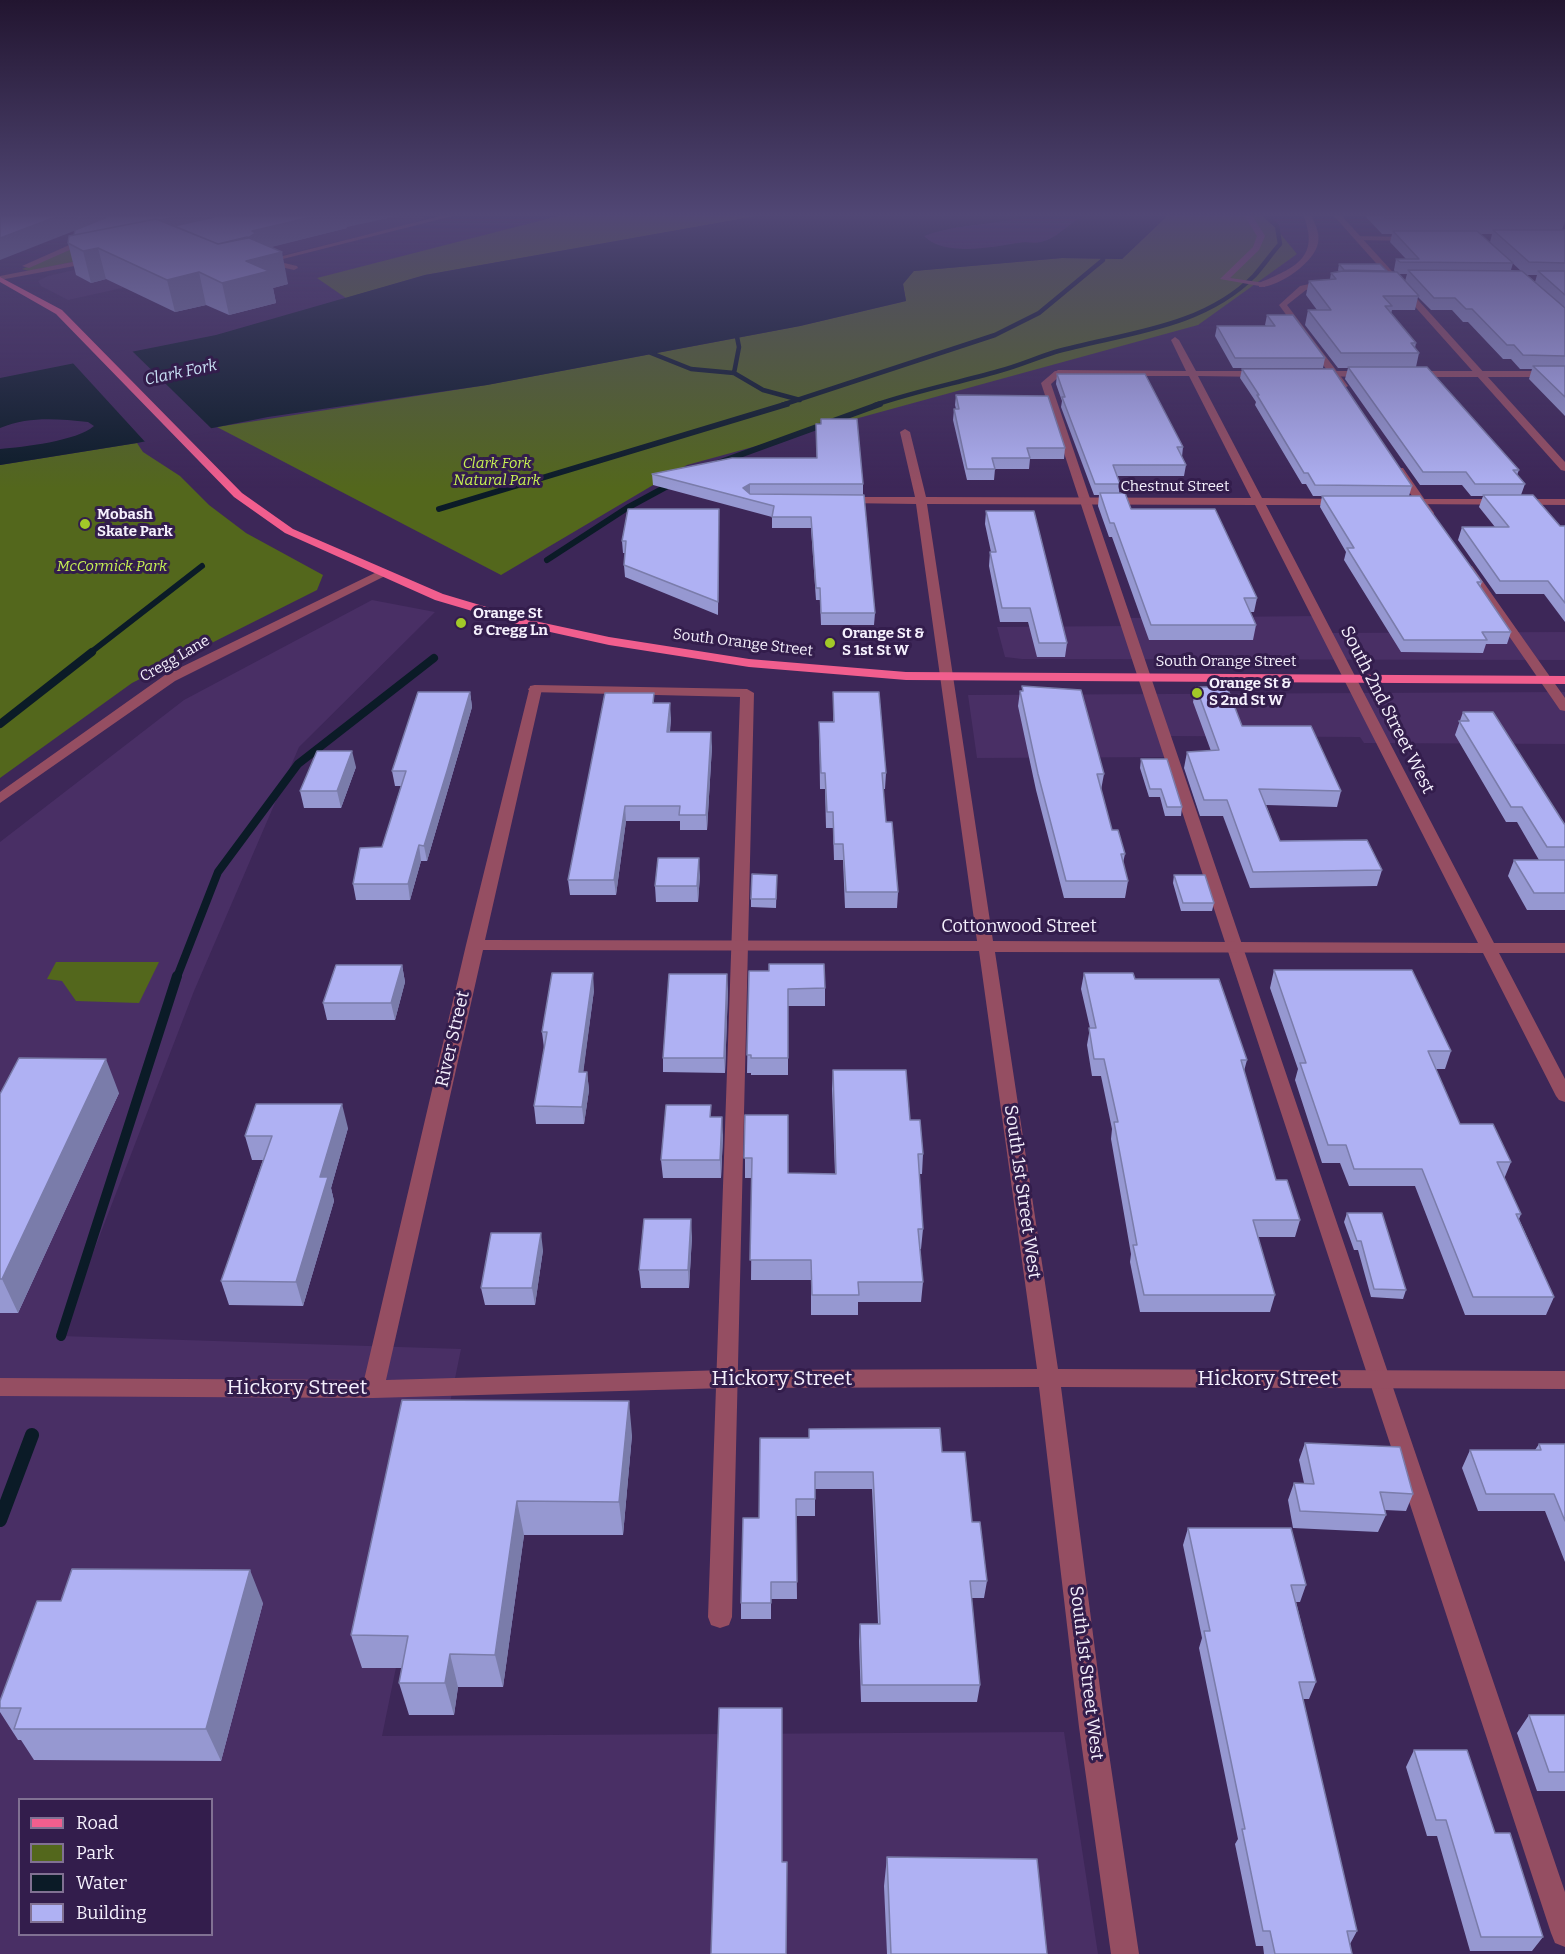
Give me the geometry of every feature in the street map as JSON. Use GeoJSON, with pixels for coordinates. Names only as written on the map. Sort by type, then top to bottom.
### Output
{"type":"FeatureCollection","features":[{"type":"Feature","properties":{"kind":"main road","name":"South Orange Street"},"geometry":{"type":"LineString","coordinates":[[49,306],[59,312],[78,330],[238,495],[289,531],[381,574],[440,597],[527,623],[599,639],[749,663],[945,678],[1565,680]]}},
{"type":"Feature","properties":{"kind":"street"},"geometry":{"type":"LineString","coordinates":[[1284,306],[1349,395]]}},
{"type":"Feature","properties":{"kind":"street"},"geometry":{"type":"LineString","coordinates":[[1423,306],[1565,468]]}},
{"type":"Feature","properties":{"kind":"street","name":"South 2nd Street West"},"geometry":{"type":"LineString","coordinates":[[1175,340],[1565,1096]]}},
{"type":"Feature","properties":{"kind":"street"},"geometry":{"type":"LineString","coordinates":[[1276,374],[1058,373],[1046,383],[1565,1933]]}},
{"type":"Feature","properties":{"kind":"street"},"geometry":{"type":"LineString","coordinates":[[1300,374],[1380,374]]}},
{"type":"Feature","properties":{"kind":"street"},"geometry":{"type":"LineString","coordinates":[[1403,374],[1565,374]]}},
{"type":"Feature","properties":{"kind":"street","name":"South 1st Street West"},"geometry":{"type":"LineString","coordinates":[[905,432],[921,500],[945,678],[987,947],[1049,1378],[1092,1727],[1125,1954]]}},
{"type":"Feature","properties":{"kind":"street"},"geometry":{"type":"LineString","coordinates":[[1394,461],[1435,521]]}},
{"type":"Feature","properties":{"kind":"street","name":"Chestnut Street"},"geometry":{"type":"LineString","coordinates":[[828,500],[1355,502]]}},
{"type":"Feature","properties":{"kind":"street"},"geometry":{"type":"LineString","coordinates":[[1388,502],[1565,502]]}},
{"type":"Feature","properties":{"kind":"street"},"geometry":{"type":"LineString","coordinates":[[1461,560],[1565,707]]}},
{"type":"Feature","properties":{"kind":"street","name":"Cregg Lane"},"geometry":{"type":"LineString","coordinates":[[0,799],[170,678],[381,574]]}},
{"type":"Feature","properties":{"kind":"street","name":"River Street"},"geometry":{"type":"LineString","coordinates":[[373,1389],[535,689],[747,693],[742,946]]}},
{"type":"Feature","properties":{"kind":"street","name":"Cottonwood Street"},"geometry":{"type":"LineString","coordinates":[[474,945],[1565,948]]}},
{"type":"Feature","properties":{"kind":"street"},"geometry":{"type":"LineString","coordinates":[[720,1617],[742,946]]}},
{"type":"Feature","properties":{"kind":"street","name":"Hickory Street"},"geometry":{"type":"LineString","coordinates":[[0,1387],[373,1389],[726,1380],[1049,1378],[1565,1380]]}},
{"type":"Feature","properties":{"kind":"shaded area"},"geometry":{"type":"Polygon","coordinates":[[[372,600],[435,612],[299,747],[194,991],[61,1336],[461,1349],[382,1736],[1064,1732],[1098,1954],[0,1954],[0,842],[184,700],[372,600]]]}},
{"type":"Feature","properties":{"kind":"shaded area"},"geometry":{"type":"Polygon","coordinates":[[[1318,616],[1327,633],[1565,632],[1565,660],[1022,659],[1005,657],[997,627],[1126,626],[1124,618],[1318,616]]]}},
{"type":"Feature","properties":{"kind":"shaded area"},"geometry":{"type":"Polygon","coordinates":[[[1565,692],[1565,744],[1364,743],[1360,737],[1163,736],[1170,757],[977,758],[968,695],[1565,692]]]}},
{"type":"Feature","properties":{"kind":"green space","name":"Clark Fork Natural Park"},"geometry":{"type":"Polygon","coordinates":[[[884,306],[1224,306],[1198,325],[687,465],[501,575],[217,427],[487,385],[800,326],[884,306]]]}},
{"type":"Feature","properties":{"kind":"green space","name":"McCormick Park"},"geometry":{"type":"Polygon","coordinates":[[[137,443],[143,452],[180,476],[209,505],[246,533],[323,575],[317,590],[132,683],[0,778],[0,465],[137,443]]]}},
{"type":"Feature","properties":{"kind":"green space"},"geometry":{"type":"Polygon","coordinates":[[[56,962],[159,962],[139,1003],[76,1001],[62,981],[47,979],[56,962]]]}},
{"type":"Feature","properties":{"kind":"water","name":"Clark Fork"},"geometry":{"type":"Polygon","coordinates":[[[316,306],[884,306],[800,326],[487,385],[268,417],[137,443],[0,465],[0,449],[63,439],[75,436],[94,426],[88,422],[44,419],[0,428],[0,378],[216,335],[316,306]]]}},
{"type":"Feature","properties":{"kind":"pier"},"geometry":{"type":"Polygon","coordinates":[[[130,349],[214,431],[147,444],[71,361],[130,349]]]}},
{"type":"Feature","properties":{"kind":"building"},"geometry":{"type":"Polygon","coordinates":[[[1328,306],[1385,306],[1416,343],[1411,343],[1419,353],[1341,353],[1308,310],[1331,310],[1328,306]]]}},
{"type":"Feature","properties":{"kind":"building"},"geometry":{"type":"Polygon","coordinates":[[[1463,306],[1563,306],[1565,308],[1565,356],[1523,355],[1514,345],[1507,345],[1472,309],[1466,309],[1463,306]]]}},
{"type":"Feature","properties":{"kind":"building"},"geometry":{"type":"Polygon","coordinates":[[[1267,315],[1293,315],[1325,358],[1235,358],[1217,326],[1275,326],[1267,315]]]}},
{"type":"Feature","properties":{"kind":"building"},"geometry":{"type":"Polygon","coordinates":[[[1533,366],[1565,366],[1565,397],[1533,366]]]}},
{"type":"Feature","properties":{"kind":"building"},"geometry":{"type":"Polygon","coordinates":[[[1348,367],[1427,367],[1519,470],[1513,470],[1525,484],[1475,484],[1466,472],[1423,472],[1348,367]]]}},
{"type":"Feature","properties":{"kind":"building"},"geometry":{"type":"Polygon","coordinates":[[[1242,369],[1333,369],[1412,486],[1315,485],[1308,473],[1304,473],[1242,369]]]}},
{"type":"Feature","properties":{"kind":"building"},"geometry":{"type":"Polygon","coordinates":[[[1057,374],[1145,374],[1183,447],[1177,447],[1186,465],[1113,465],[1120,484],[1095,484],[1062,397],[1065,397],[1057,374]]]}},
{"type":"Feature","properties":{"kind":"building"},"geometry":{"type":"Polygon","coordinates":[[[956,395],[1048,396],[1065,448],[1027,448],[1030,458],[992,458],[995,469],[967,469],[954,409],[959,409],[956,395]]]}},
{"type":"Feature","properties":{"kind":"building"},"geometry":{"type":"Polygon","coordinates":[[[821,419],[857,419],[863,484],[750,484],[743,488],[750,494],[864,495],[875,613],[821,613],[820,588],[816,588],[811,517],[772,517],[774,506],[652,474],[732,458],[817,458],[816,424],[821,424],[821,419]]]}},
{"type":"Feature","properties":{"kind":"building"},"geometry":{"type":"Polygon","coordinates":[[[1100,493],[1125,493],[1131,509],[1215,509],[1257,598],[1244,598],[1256,625],[1151,625],[1114,523],[1110,523],[1100,493]]]}},
{"type":"Feature","properties":{"kind":"building"},"geometry":{"type":"Polygon","coordinates":[[[1483,495],[1533,495],[1560,526],[1565,526],[1565,603],[1548,581],[1500,581],[1462,527],[1509,527],[1483,495]]]}},
{"type":"Feature","properties":{"kind":"building"},"geometry":{"type":"Polygon","coordinates":[[[1322,496],[1420,496],[1482,582],[1477,582],[1511,632],[1482,632],[1487,640],[1404,640],[1347,548],[1354,548],[1322,496]]]}},
{"type":"Feature","properties":{"kind":"building"},"geometry":{"type":"Polygon","coordinates":[[[628,509],[719,509],[718,602],[624,565],[626,541],[622,541],[628,509]]]}},
{"type":"Feature","properties":{"kind":"building"},"geometry":{"type":"Polygon","coordinates":[[[986,511],[1034,511],[1067,643],[1039,643],[1030,608],[1002,608],[990,552],[996,552],[986,511]]]}},
{"type":"Feature","properties":{"kind":"building"},"geometry":{"type":"Polygon","coordinates":[[[1022,686],[1081,690],[1104,774],[1097,774],[1112,830],[1118,830],[1125,854],[1121,854],[1128,881],[1066,881],[1038,774],[1020,691],[1023,691],[1022,686]]]}},
{"type":"Feature","properties":{"kind":"building"},"geometry":{"type":"Polygon","coordinates":[[[1196,687],[1227,687],[1242,726],[1311,726],[1341,791],[1259,789],[1280,841],[1367,840],[1382,870],[1253,872],[1227,800],[1204,800],[1187,752],[1219,750],[1196,687]]]}},
{"type":"Feature","properties":{"kind":"building"},"geometry":{"type":"Polygon","coordinates":[[[418,692],[470,692],[424,846],[419,845],[408,884],[353,884],[360,848],[382,847],[406,771],[392,771],[418,692]]]}},
{"type":"Feature","properties":{"kind":"building"},"geometry":{"type":"Polygon","coordinates":[[[833,692],[879,692],[886,773],[882,773],[886,822],[892,822],[898,892],[846,892],[843,844],[834,844],[833,812],[827,812],[825,773],[821,773],[819,722],[834,722],[833,692]]]}},
{"type":"Feature","properties":{"kind":"building"},"geometry":{"type":"Polygon","coordinates":[[[605,693],[654,693],[653,703],[670,703],[667,732],[711,732],[706,815],[679,815],[680,806],[625,806],[614,880],[568,880],[605,693]]]}},
{"type":"Feature","properties":{"kind":"building"},"geometry":{"type":"Polygon","coordinates":[[[1463,712],[1493,712],[1565,825],[1565,847],[1547,847],[1522,807],[1511,807],[1459,721],[1469,721],[1463,712]]]}},
{"type":"Feature","properties":{"kind":"building"},"geometry":{"type":"Polygon","coordinates":[[[317,751],[352,751],[337,791],[300,791],[317,751]]]}},
{"type":"Feature","properties":{"kind":"building"},"geometry":{"type":"Polygon","coordinates":[[[1141,759],[1167,759],[1182,807],[1167,807],[1161,789],[1150,789],[1141,759]]]}},
{"type":"Feature","properties":{"kind":"building"},"geometry":{"type":"Polygon","coordinates":[[[658,858],[699,858],[697,886],[655,886],[658,858]]]}},
{"type":"Feature","properties":{"kind":"building"},"geometry":{"type":"Polygon","coordinates":[[[1514,860],[1565,860],[1565,893],[1534,893],[1514,860]]]}},
{"type":"Feature","properties":{"kind":"building"},"geometry":{"type":"Polygon","coordinates":[[[752,874],[777,875],[776,899],[751,899],[752,874]]]}},
{"type":"Feature","properties":{"kind":"building"},"geometry":{"type":"Polygon","coordinates":[[[1174,875],[1205,875],[1214,903],[1183,903],[1174,875]]]}},
{"type":"Feature","properties":{"kind":"building"},"geometry":{"type":"Polygon","coordinates":[[[769,964],[824,964],[825,988],[788,989],[788,1058],[751,1058],[751,1055],[747,1055],[749,971],[769,971],[769,964]]]}},
{"type":"Feature","properties":{"kind":"building"},"geometry":{"type":"Polygon","coordinates":[[[336,965],[402,965],[391,1003],[323,1003],[336,965]]]}},
{"type":"Feature","properties":{"kind":"building"},"geometry":{"type":"Polygon","coordinates":[[[1274,970],[1412,970],[1451,1051],[1428,1051],[1460,1124],[1493,1124],[1511,1162],[1497,1162],[1521,1214],[1516,1214],[1554,1297],[1473,1297],[1422,1169],[1354,1169],[1346,1145],[1328,1145],[1300,1063],[1306,1063],[1274,970]]]}},
{"type":"Feature","properties":{"kind":"building"},"geometry":{"type":"Polygon","coordinates":[[[552,973],[593,973],[579,1072],[587,1072],[582,1107],[534,1106],[547,1032],[542,1032],[552,973]]]}},
{"type":"Feature","properties":{"kind":"building"},"geometry":{"type":"Polygon","coordinates":[[[1084,973],[1133,973],[1135,979],[1219,979],[1247,1060],[1241,1060],[1276,1180],[1287,1180],[1300,1220],[1253,1220],[1275,1295],[1144,1295],[1133,1245],[1137,1245],[1114,1122],[1118,1122],[1104,1059],[1094,1059],[1089,1028],[1096,1028],[1084,973]]]}},
{"type":"Feature","properties":{"kind":"building"},"geometry":{"type":"Polygon","coordinates":[[[669,974],[727,974],[724,1058],[663,1058],[669,974]]]}},
{"type":"Feature","properties":{"kind":"building"},"geometry":{"type":"Polygon","coordinates":[[[19,1058],[106,1059],[2,1279],[0,1279],[0,1094],[19,1058]]]}},
{"type":"Feature","properties":{"kind":"building"},"geometry":{"type":"Polygon","coordinates":[[[833,1070],[906,1070],[910,1120],[920,1120],[923,1154],[918,1154],[923,1229],[918,1229],[923,1282],[858,1282],[859,1295],[812,1295],[811,1260],[750,1260],[752,1158],[744,1158],[745,1115],[788,1115],[788,1173],[836,1174],[833,1070]]]}},
{"type":"Feature","properties":{"kind":"building"},"geometry":{"type":"Polygon","coordinates":[[[256,1104],[342,1104],[320,1177],[328,1177],[296,1282],[221,1281],[272,1136],[245,1136],[256,1104]]]}},
{"type":"Feature","properties":{"kind":"building"},"geometry":{"type":"Polygon","coordinates":[[[666,1105],[711,1105],[710,1117],[722,1117],[720,1160],[661,1160],[666,1105]]]}},
{"type":"Feature","properties":{"kind":"building"},"geometry":{"type":"Polygon","coordinates":[[[1347,1213],[1382,1213],[1406,1290],[1374,1289],[1361,1241],[1357,1241],[1347,1213]]]}},
{"type":"Feature","properties":{"kind":"building"},"geometry":{"type":"Polygon","coordinates":[[[644,1219],[691,1219],[688,1270],[639,1270],[644,1219]]]}},
{"type":"Feature","properties":{"kind":"building"},"geometry":{"type":"Polygon","coordinates":[[[491,1233],[541,1233],[532,1288],[481,1288],[491,1233]]]}},
{"type":"Feature","properties":{"kind":"building"},"geometry":{"type":"Polygon","coordinates":[[[402,1400],[629,1401],[619,1502],[517,1501],[495,1655],[450,1654],[445,1683],[399,1683],[408,1636],[351,1635],[402,1400]]]}},
{"type":"Feature","properties":{"kind":"building"},"geometry":{"type":"Polygon","coordinates":[[[940,1428],[942,1452],[965,1452],[972,1522],[980,1522],[987,1581],[970,1581],[980,1685],[862,1685],[860,1624],[880,1624],[873,1472],[815,1472],[815,1499],[796,1499],[797,1582],[771,1582],[771,1603],[741,1603],[743,1518],[759,1518],[760,1438],[809,1438],[809,1429],[940,1428]]]}},
{"type":"Feature","properties":{"kind":"building"},"geometry":{"type":"Polygon","coordinates":[[[1305,1443],[1400,1447],[1413,1494],[1380,1492],[1386,1515],[1300,1511],[1294,1483],[1314,1484],[1305,1443]]]}},
{"type":"Feature","properties":{"kind":"building"},"geometry":{"type":"Polygon","coordinates":[[[1539,1444],[1565,1444],[1565,1521],[1554,1494],[1486,1494],[1470,1450],[1541,1450],[1539,1444]]]}},
{"type":"Feature","properties":{"kind":"building"},"geometry":{"type":"Polygon","coordinates":[[[1188,1528],[1291,1528],[1306,1585],[1291,1585],[1316,1682],[1299,1682],[1357,1931],[1347,1931],[1352,1954],[1275,1954],[1270,1931],[1263,1931],[1242,1829],[1245,1829],[1204,1631],[1210,1631],[1188,1528]]]}},
{"type":"Feature","properties":{"kind":"building"},"geometry":{"type":"Polygon","coordinates":[[[72,1569],[250,1570],[206,1729],[14,1729],[21,1708],[0,1708],[0,1701],[37,1601],[61,1601],[72,1569]]]}},
{"type":"Feature","properties":{"kind":"building"},"geometry":{"type":"Polygon","coordinates":[[[719,1708],[782,1708],[782,1862],[787,1862],[786,1954],[711,1954],[719,1708]]]}},
{"type":"Feature","properties":{"kind":"building"},"geometry":{"type":"Polygon","coordinates":[[[1529,1715],[1565,1715],[1565,1772],[1549,1772],[1529,1715]]]}},
{"type":"Feature","properties":{"kind":"building"},"geometry":{"type":"Polygon","coordinates":[[[1414,1750],[1467,1750],[1495,1833],[1510,1833],[1543,1937],[1481,1937],[1446,1820],[1436,1820],[1414,1750]]]}},
{"type":"Feature","properties":{"kind":"building"},"geometry":{"type":"Polygon","coordinates":[[[887,1857],[1037,1859],[1047,1954],[891,1954],[887,1857]]]}},
{"type":"Feature","properties":{"kind":"waterway"},"geometry":{"type":"LineString","coordinates":[[798,400],[995,335],[1039,313],[1047,306]]}},
{"type":"Feature","properties":{"kind":"waterway"},"geometry":{"type":"LineString","coordinates":[[875,405],[1006,369],[1055,352],[1160,327],[1213,306]]}},
{"type":"Feature","properties":{"kind":"waterway"},"geometry":{"type":"LineString","coordinates":[[734,373],[739,347],[737,337]]}},
{"type":"Feature","properties":{"kind":"waterway"},"geometry":{"type":"LineString","coordinates":[[651,353],[691,369],[734,373]]}},
{"type":"Feature","properties":{"kind":"waterway"},"geometry":{"type":"LineString","coordinates":[[734,373],[763,390],[798,400]]}},
{"type":"Feature","properties":{"kind":"waterway"},"geometry":{"type":"LineString","coordinates":[[782,405],[798,400]]}},
{"type":"Feature","properties":{"kind":"waterway"},"geometry":{"type":"LineString","coordinates":[[439,509],[787,404]]}},
{"type":"Feature","properties":{"kind":"waterway"},"geometry":{"type":"LineString","coordinates":[[715,464],[880,404]]}},
{"type":"Feature","properties":{"kind":"waterway"},"geometry":{"type":"LineString","coordinates":[[547,560],[627,508],[673,483]]}},
{"type":"Feature","properties":{"kind":"waterway"},"geometry":{"type":"LineString","coordinates":[[90,653],[202,566]]}},
{"type":"Feature","properties":{"kind":"waterway"},"geometry":{"type":"LineString","coordinates":[[0,724],[92,652]]}},
{"type":"Feature","properties":{"kind":"waterway"},"geometry":{"type":"LineString","coordinates":[[177,977],[218,872],[298,764],[434,658]]}},
{"type":"Feature","properties":{"kind":"waterway"},"geometry":{"type":"LineString","coordinates":[[61,1336],[177,976]]}},
{"type":"Feature","properties":{"kind":"waterway"},"geometry":{"type":"LineString","coordinates":[[0,1520],[32,1435]]}},
{"type":"Feature","properties":{"kind":"place","name":"Mobash Skate Park"},"geometry":{"type":"Point","coordinates":[85,524]}},
{"type":"Feature","properties":{"kind":"place","name":"Orange St & Cregg Ln"},"geometry":{"type":"Point","coordinates":[461,623]}},
{"type":"Feature","properties":{"kind":"place","name":"Orange St & S 1st St W"},"geometry":{"type":"Point","coordinates":[830,643]}},
{"type":"Feature","properties":{"kind":"place","name":"Orange St & S 2nd St W"},"geometry":{"type":"Point","coordinates":[1197,693]}}]}
